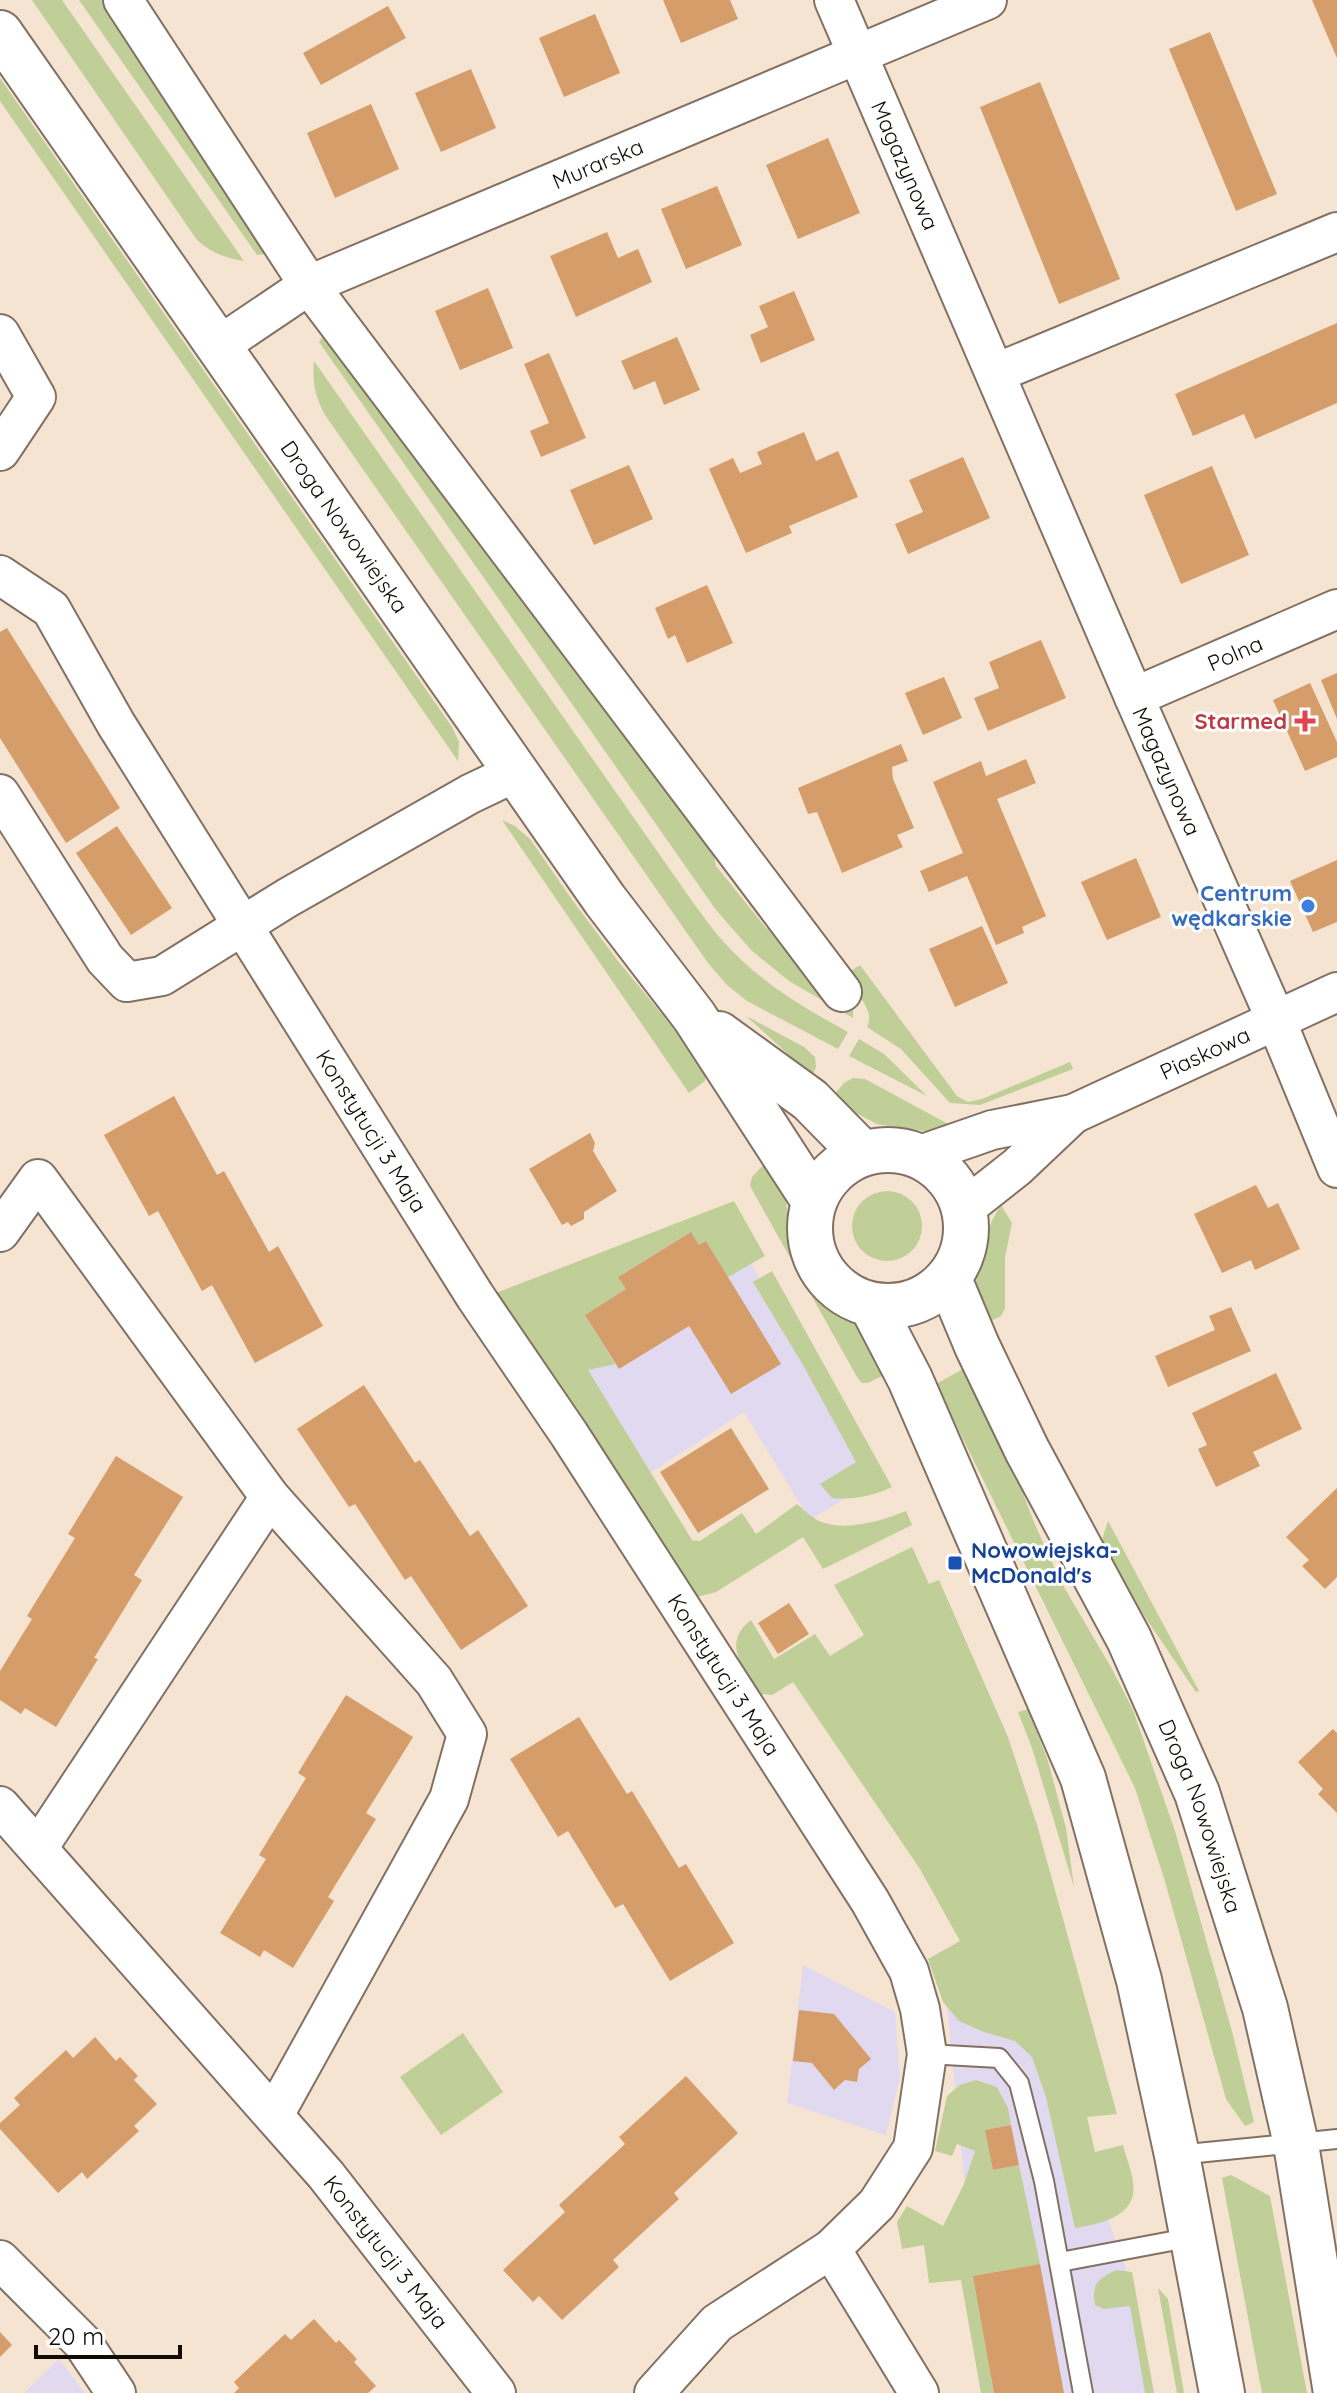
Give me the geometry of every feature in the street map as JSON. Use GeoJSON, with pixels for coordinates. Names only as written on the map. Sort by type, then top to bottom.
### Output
{"type":"FeatureCollection","features":[{"type":"Feature","properties":{"kind":"street"},"geometry":{"type":"LineString","coordinates":[[123,0],[309,285],[842,992]]}},
{"type":"Feature","properties":{"kind":"street","name":"Magazynowa"},"geometry":{"type":"LineString","coordinates":[[834,0],[1276,1020],[1337,1168]]}},
{"type":"Feature","properties":{"kind":"street","name":"Murarska"},"geometry":{"type":"LineString","coordinates":[[217,347],[309,285],[987,0]]}},
{"type":"Feature","properties":{"kind":"street","name":"Droga Nowowiejska"},"geometry":{"type":"LineString","coordinates":[[0,33],[605,900],[694,1016],[814,1201]]}},
{"type":"Feature","properties":{"kind":"street"},"geometry":{"type":"LineString","coordinates":[[996,373],[1337,232]]}},
{"type":"Feature","properties":{"kind":"street"},"geometry":{"type":"LineString","coordinates":[[0,334],[36,397],[0,451]]}},
{"type":"Feature","properties":{"kind":"street","name":"Konstytucji 3 Maja"},"geometry":{"type":"LineString","coordinates":[[0,575],[51,609],[116,724],[475,1296],[569,1434],[870,1901],[909,1971],[920,2009],[927,2054],[913,2148],[877,2204],[831,2249],[717,2323],[654,2393]]}},
{"type":"Feature","properties":{"kind":"street","name":"Polna"},"geometry":{"type":"LineString","coordinates":[[1134,697],[1337,609]]}},
{"type":"Feature","properties":{"kind":"street"},"geometry":{"type":"LineString","coordinates":[[0,794],[105,959],[127,982],[162,976],[242,924],[470,794],[516,772]]}},
{"type":"Feature","properties":{"kind":"street","name":"Piaskowa"},"geometry":{"type":"LineString","coordinates":[[920,1155],[992,1130],[1073,1114],[1337,992]]}},
{"type":"Feature","properties":{"kind":"street","name":"Droga Nowowiejska"},"geometry":{"type":"LineString","coordinates":[[694,1016],[810,1100],[862,1153]]}},
{"type":"Feature","properties":{"kind":"street","name":"Piaskowa"},"geometry":{"type":"LineString","coordinates":[[965,1208],[1017,1167],[1073,1114]]}},
{"type":"Feature","properties":{"kind":"street"},"geometry":{"type":"LineString","coordinates":[[891,1149],[920,1155],[949,1177],[965,1208],[966,1245],[949,1279],[927,1297],[901,1306],[872,1306],[847,1296],[826,1278],[813,1254],[809,1228],[814,1201],[833,1172],[862,1153],[891,1149]]}},
{"type":"Feature","properties":{"kind":"street"},"geometry":{"type":"LineString","coordinates":[[0,1232],[38,1179],[270,1497],[434,1681],[467,1734],[449,1799],[274,2115]]}},
{"type":"Feature","properties":{"kind":"street","name":"Droga Nowowiejska"},"geometry":{"type":"LineString","coordinates":[[949,1279],[1027,1450],[1129,1639],[1197,1793],[1265,2008],[1317,2142],[1336,2393]]}},
{"type":"Feature","properties":{"kind":"street"},"geometry":{"type":"LineString","coordinates":[[872,1306],[910,1379],[1083,1778],[1139,1980],[1177,2155],[1222,2393]]}},
{"type":"Feature","properties":{"kind":"street"},"geometry":{"type":"LineString","coordinates":[[38,1848],[270,1497]]}},
{"type":"Feature","properties":{"kind":"street","name":"Konstytucji 3 Maja"},"geometry":{"type":"LineString","coordinates":[[0,1806],[326,2175],[496,2393]]}},
{"type":"Feature","properties":{"kind":"street"},"geometry":{"type":"LineString","coordinates":[[831,2249],[919,2393]]}},
{"type":"Feature","properties":{"kind":"street"},"geometry":{"type":"LineString","coordinates":[[0,2260],[82,2342],[116,2393]]}},
{"type":"Feature","properties":{"kind":"lane"},"geometry":{"type":"LineString","coordinates":[[927,2054],[999,2058],[1019,2083],[1044,2181],[1083,2393]]}},
{"type":"Feature","properties":{"kind":"lane"},"geometry":{"type":"LineString","coordinates":[[1177,2155],[1317,2142]]}},
{"type":"Feature","properties":{"kind":"lane"},"geometry":{"type":"LineString","coordinates":[[1060,2262],[1193,2237]]}},
{"type":"Feature","properties":{"kind":"shaded area"},"geometry":{"type":"Polygon","coordinates":[[[716,1210],[750,1261],[875,1480],[810,1520],[744,1412],[636,1482],[532,1326],[716,1210]]]}},
{"type":"Feature","properties":{"kind":"shaded area"},"geometry":{"type":"Polygon","coordinates":[[[803,1965],[895,2012],[900,2077],[886,2135],[787,2103],[803,1965]]]}},
{"type":"Feature","properties":{"kind":"shaded area"},"geometry":{"type":"Polygon","coordinates":[[[946,1997],[1041,2036],[1130,2280],[1149,2393],[981,2393],[946,1997]]]}},
{"type":"Feature","properties":{"kind":"shaded area"},"geometry":{"type":"Polygon","coordinates":[[[59,2359],[85,2393],[24,2393],[59,2359]]]}},
{"type":"Feature","properties":{"kind":"green space"},"geometry":{"type":"Polygon","coordinates":[[[32,0],[62,0],[244,261],[219,254],[197,240],[32,0]]]}},
{"type":"Feature","properties":{"kind":"green space"},"geometry":{"type":"Polygon","coordinates":[[[79,0],[107,0],[266,254],[257,255],[79,0]]]}},
{"type":"Feature","properties":{"kind":"green space"},"geometry":{"type":"Polygon","coordinates":[[[0,78],[452,727],[459,742],[458,761],[0,101],[0,78]]]}},
{"type":"Feature","properties":{"kind":"green space"},"geometry":{"type":"Polygon","coordinates":[[[330,327],[709,832],[716,866],[766,928],[787,938],[838,991],[853,1011],[853,1018],[789,981],[752,951],[716,910],[319,342],[330,327]]]}},
{"type":"Feature","properties":{"kind":"green space"},"geometry":{"type":"Polygon","coordinates":[[[314,361],[710,926],[765,980],[848,1032],[838,1049],[747,1001],[727,985],[708,963],[325,415],[315,389],[314,361]]]}},
{"type":"Feature","properties":{"kind":"green space"},"geometry":{"type":"Polygon","coordinates":[[[502,820],[530,839],[618,961],[707,1069],[705,1081],[689,1093],[502,820]]]}},
{"type":"Feature","properties":{"kind":"green space"},"geometry":{"type":"Polygon","coordinates":[[[860,965],[957,1096],[968,1102],[1070,1062],[1073,1069],[980,1105],[950,1103],[901,1049],[867,1027],[869,1014],[866,1007],[843,976],[860,965]]]}},
{"type":"Feature","properties":{"kind":"green space"},"geometry":{"type":"Polygon","coordinates":[[[746,1016],[804,1047],[815,1057],[816,1067],[812,1076],[746,1016]]]}},
{"type":"Feature","properties":{"kind":"green space"},"geometry":{"type":"Polygon","coordinates":[[[859,1039],[884,1054],[927,1096],[849,1056],[859,1039]]]}},
{"type":"Feature","properties":{"kind":"green space"},"geometry":{"type":"Polygon","coordinates":[[[853,1078],[865,1079],[950,1125],[924,1131],[877,1124],[856,1113],[834,1095],[853,1078]]]}},
{"type":"Feature","properties":{"kind":"green space"},"geometry":{"type":"Polygon","coordinates":[[[769,1159],[784,1183],[792,1252],[799,1273],[820,1298],[852,1321],[869,1340],[888,1373],[868,1383],[862,1383],[857,1377],[750,1186],[752,1177],[769,1159]]]}},
{"type":"Feature","properties":{"kind":"green space"},"geometry":{"type":"Polygon","coordinates":[[[887,1191],[912,1201],[922,1226],[912,1251],[887,1261],[862,1251],[852,1226],[862,1201],[887,1191]]]}},
{"type":"Feature","properties":{"kind":"green space"},"geometry":{"type":"Polygon","coordinates":[[[734,1201],[765,1256],[728,1277],[706,1241],[699,1245],[691,1232],[619,1276],[626,1289],[585,1315],[615,1364],[588,1370],[692,1540],[700,1541],[742,1513],[756,1534],[797,1504],[827,1524],[850,1526],[906,1511],[912,1525],[823,1569],[803,1537],[716,1592],[697,1597],[679,1586],[496,1293],[734,1201]]]}},
{"type":"Feature","properties":{"kind":"green space"},"geometry":{"type":"Polygon","coordinates":[[[1001,1205],[1012,1223],[1005,1257],[1005,1308],[1001,1316],[987,1323],[979,1305],[976,1281],[984,1240],[1001,1205]]]}},
{"type":"Feature","properties":{"kind":"green space"},"geometry":{"type":"Polygon","coordinates":[[[772,1271],[892,1487],[863,1497],[832,1498],[820,1484],[856,1462],[753,1282],[772,1271]]]}},
{"type":"Feature","properties":{"kind":"green space"},"geometry":{"type":"Polygon","coordinates":[[[972,1364],[1033,1520],[1061,1582],[1133,1710],[1175,1831],[1233,2035],[1254,2122],[1245,2126],[1226,2099],[1164,1878],[1135,1788],[936,1384],[972,1364]]]}},
{"type":"Feature","properties":{"kind":"green space"},"geometry":{"type":"Polygon","coordinates":[[[1108,1521],[1199,1691],[1196,1692],[1143,1614],[1102,1540],[1108,1521]]]}},
{"type":"Feature","properties":{"kind":"green space"},"geometry":{"type":"Polygon","coordinates":[[[912,1547],[929,1584],[939,1580],[1008,1737],[1037,1825],[1117,2114],[1087,2117],[1095,2152],[1123,2145],[1133,2194],[1124,2211],[1096,2224],[1075,2228],[1046,2097],[1032,2057],[1015,2041],[959,2021],[943,2002],[928,1959],[960,1941],[920,1869],[793,1682],[772,1695],[761,1694],[738,1657],[737,1638],[751,1620],[774,1659],[815,1634],[830,1656],[864,1635],[834,1585],[912,1547]]]}},
{"type":"Feature","properties":{"kind":"green space"},"geometry":{"type":"Polygon","coordinates":[[[1028,1709],[1048,1761],[1066,1828],[1074,1887],[1018,1712],[1028,1709]]]}},
{"type":"Feature","properties":{"kind":"green space"},"geometry":{"type":"Polygon","coordinates":[[[463,2033],[503,2092],[441,2135],[400,2077],[463,2033]]]}},
{"type":"Feature","properties":{"kind":"green space"},"geometry":{"type":"Polygon","coordinates":[[[976,2080],[997,2087],[1008,2108],[1011,2125],[986,2130],[994,2170],[1019,2165],[1040,2264],[974,2276],[994,2393],[981,2393],[961,2280],[929,2283],[924,2245],[902,2249],[897,2222],[907,2206],[943,2226],[964,2184],[975,2151],[957,2144],[952,2156],[935,2151],[947,2096],[960,2085],[976,2080]]]}},
{"type":"Feature","properties":{"kind":"green space"},"geometry":{"type":"Polygon","coordinates":[[[1231,2175],[1270,2196],[1307,2393],[1262,2393],[1222,2178],[1231,2175]]]}},
{"type":"Feature","properties":{"kind":"green space"},"geometry":{"type":"Polygon","coordinates":[[[1116,2270],[1132,2272],[1154,2393],[1145,2393],[1130,2306],[1104,2309],[1095,2305],[1097,2283],[1116,2270]]]}},
{"type":"Feature","properties":{"kind":"green space"},"geometry":{"type":"Polygon","coordinates":[[[1158,2288],[1168,2299],[1184,2393],[1177,2393],[1158,2288]]]}},
{"type":"Feature","properties":{"kind":"building"},"geometry":{"type":"Polygon","coordinates":[[[663,0],[730,0],[738,19],[681,43],[663,0]]]}},
{"type":"Feature","properties":{"kind":"building"},"geometry":{"type":"Polygon","coordinates":[[[1312,0],[1337,0],[1337,58],[1312,0]]]}},
{"type":"Feature","properties":{"kind":"building"},"geometry":{"type":"Polygon","coordinates":[[[388,6],[406,38],[321,85],[303,53],[388,6]]]}},
{"type":"Feature","properties":{"kind":"building"},"geometry":{"type":"Polygon","coordinates":[[[595,14],[620,73],[564,97],[539,38],[595,14]]]}},
{"type":"Feature","properties":{"kind":"building"},"geometry":{"type":"Polygon","coordinates":[[[1210,32],[1277,194],[1236,211],[1169,49],[1210,32]]]}},
{"type":"Feature","properties":{"kind":"building"},"geometry":{"type":"Polygon","coordinates":[[[471,69],[496,128],[441,152],[415,93],[471,69]]]}},
{"type":"Feature","properties":{"kind":"building"},"geometry":{"type":"Polygon","coordinates":[[[1040,82],[1120,279],[1059,304],[980,107],[1040,82]]]}},
{"type":"Feature","properties":{"kind":"building"},"geometry":{"type":"Polygon","coordinates":[[[371,104],[399,169],[335,198],[307,133],[371,104]]]}},
{"type":"Feature","properties":{"kind":"building"},"geometry":{"type":"Polygon","coordinates":[[[828,138],[860,213],[798,239],[766,165],[828,138]]]}},
{"type":"Feature","properties":{"kind":"building"},"geometry":{"type":"Polygon","coordinates":[[[717,186],[742,245],[686,269],[661,209],[717,186]]]}},
{"type":"Feature","properties":{"kind":"building"},"geometry":{"type":"Polygon","coordinates":[[[607,232],[618,258],[638,249],[652,282],[576,317],[550,256],[607,232]]]}},
{"type":"Feature","properties":{"kind":"building"},"geometry":{"type":"Polygon","coordinates":[[[488,288],[513,348],[460,370],[435,311],[488,288]]]}},
{"type":"Feature","properties":{"kind":"building"},"geometry":{"type":"Polygon","coordinates":[[[794,291],[815,340],[761,363],[750,335],[768,327],[759,306],[794,291]]]}},
{"type":"Feature","properties":{"kind":"building"},"geometry":{"type":"Polygon","coordinates":[[[1337,323],[1337,403],[1255,439],[1244,414],[1193,436],[1175,394],[1337,323]]]}},
{"type":"Feature","properties":{"kind":"building"},"geometry":{"type":"Polygon","coordinates":[[[677,337],[700,390],[664,405],[655,381],[634,390],[621,361],[677,337]]]}},
{"type":"Feature","properties":{"kind":"building"},"geometry":{"type":"Polygon","coordinates":[[[549,353],[586,438],[541,457],[530,431],[549,423],[524,364],[549,353]]]}},
{"type":"Feature","properties":{"kind":"building"},"geometry":{"type":"Polygon","coordinates":[[[804,432],[816,461],[838,451],[858,497],[789,526],[792,533],[746,553],[709,469],[733,458],[740,473],[762,464],[757,452],[804,432]]]}},
{"type":"Feature","properties":{"kind":"building"},"geometry":{"type":"Polygon","coordinates":[[[963,457],[990,518],[908,554],[895,524],[923,512],[909,480],[963,457]]]}},
{"type":"Feature","properties":{"kind":"building"},"geometry":{"type":"Polygon","coordinates":[[[629,465],[653,519],[594,545],[570,490],[629,465]]]}},
{"type":"Feature","properties":{"kind":"building"},"geometry":{"type":"Polygon","coordinates":[[[1212,466],[1249,555],[1181,584],[1144,495],[1212,466]]]}},
{"type":"Feature","properties":{"kind":"building"},"geometry":{"type":"Polygon","coordinates":[[[707,585],[733,643],[687,663],[675,635],[668,639],[655,608],[707,585]]]}},
{"type":"Feature","properties":{"kind":"building"},"geometry":{"type":"Polygon","coordinates":[[[7,628],[120,808],[66,843],[0,738],[0,632],[7,628]]]}},
{"type":"Feature","properties":{"kind":"building"},"geometry":{"type":"Polygon","coordinates":[[[1041,640],[1066,698],[988,731],[974,698],[999,688],[989,662],[1041,640]]]}},
{"type":"Feature","properties":{"kind":"building"},"geometry":{"type":"Polygon","coordinates":[[[1337,673],[1337,719],[1321,680],[1337,673]]]}},
{"type":"Feature","properties":{"kind":"building"},"geometry":{"type":"Polygon","coordinates":[[[944,677],[962,718],[923,735],[905,693],[944,677]]]}},
{"type":"Feature","properties":{"kind":"building","name":"Starmed"},"geometry":{"type":"Polygon","coordinates":[[[1310,683],[1337,742],[1337,757],[1305,771],[1273,700],[1310,683]]]}},
{"type":"Feature","properties":{"kind":"building"},"geometry":{"type":"Polygon","coordinates":[[[901,744],[908,761],[892,767],[893,779],[914,828],[897,835],[903,847],[842,873],[817,812],[808,814],[798,788],[901,744]]]}},
{"type":"Feature","properties":{"kind":"building"},"geometry":{"type":"Polygon","coordinates":[[[1026,759],[1036,783],[997,799],[1046,916],[1022,927],[1024,933],[996,945],[967,876],[929,892],[920,871],[963,853],[933,782],[981,761],[986,776],[1026,759]]]}},
{"type":"Feature","properties":{"kind":"building"},"geometry":{"type":"Polygon","coordinates":[[[117,826],[172,908],[131,935],[76,853],[117,826]]]}},
{"type":"Feature","properties":{"kind":"building"},"geometry":{"type":"Polygon","coordinates":[[[1136,858],[1161,917],[1107,940],[1081,882],[1136,858]]]}},
{"type":"Feature","properties":{"kind":"building"},"geometry":{"type":"Polygon","coordinates":[[[1337,860],[1337,922],[1313,932],[1290,881],[1337,860]]]}},
{"type":"Feature","properties":{"kind":"building"},"geometry":{"type":"Polygon","coordinates":[[[982,926],[1008,983],[955,1007],[929,949],[982,926]]]}},
{"type":"Feature","properties":{"kind":"building"},"geometry":{"type":"Polygon","coordinates":[[[174,1096],[217,1175],[224,1171],[269,1252],[278,1246],[323,1326],[255,1363],[212,1285],[202,1291],[158,1211],[149,1216],[104,1135],[174,1096]]]}},
{"type":"Feature","properties":{"kind":"building"},"geometry":{"type":"Polygon","coordinates":[[[590,1133],[595,1143],[593,1151],[617,1191],[584,1212],[584,1219],[571,1226],[568,1222],[562,1225],[529,1169],[590,1133]]]}},
{"type":"Feature","properties":{"kind":"building"},"geometry":{"type":"Polygon","coordinates":[[[1256,1185],[1268,1208],[1278,1203],[1300,1249],[1255,1270],[1251,1260],[1222,1273],[1194,1214],[1256,1185]]]}},
{"type":"Feature","properties":{"kind":"building"},"geometry":{"type":"Polygon","coordinates":[[[691,1232],[699,1245],[706,1241],[781,1364],[731,1394],[689,1326],[619,1369],[585,1315],[626,1289],[618,1277],[691,1232]]]}},
{"type":"Feature","properties":{"kind":"building"},"geometry":{"type":"Polygon","coordinates":[[[1231,1307],[1251,1351],[1168,1387],[1155,1356],[1215,1330],[1209,1316],[1231,1307]]]}},
{"type":"Feature","properties":{"kind":"building"},"geometry":{"type":"Polygon","coordinates":[[[1276,1373],[1302,1429],[1253,1452],[1260,1466],[1216,1487],[1198,1449],[1207,1445],[1192,1413],[1276,1373]]]}},
{"type":"Feature","properties":{"kind":"building"},"geometry":{"type":"Polygon","coordinates":[[[364,1385],[415,1463],[420,1460],[470,1536],[478,1530],[528,1606],[461,1650],[411,1576],[405,1580],[355,1504],[349,1507],[297,1429],[364,1385]]]}},
{"type":"Feature","properties":{"kind":"building"},"geometry":{"type":"Polygon","coordinates":[[[731,1428],[769,1489],[698,1533],[660,1472],[731,1428]]]}},
{"type":"Feature","properties":{"kind":"building"},"geometry":{"type":"Polygon","coordinates":[[[116,1456],[183,1497],[134,1575],[142,1580],[56,1727],[25,1708],[21,1714],[0,1700],[0,1671],[32,1619],[27,1616],[75,1538],[68,1534],[116,1456]]]}},
{"type":"Feature","properties":{"kind":"building"},"geometry":{"type":"Polygon","coordinates":[[[1337,1488],[1337,1577],[1325,1589],[1302,1566],[1309,1560],[1286,1537],[1337,1488]]]}},
{"type":"Feature","properties":{"kind":"building"},"geometry":{"type":"Polygon","coordinates":[[[789,1603],[809,1634],[778,1654],[758,1623],[789,1603]]]}},
{"type":"Feature","properties":{"kind":"building"},"geometry":{"type":"Polygon","coordinates":[[[346,1695],[413,1737],[366,1813],[376,1819],[328,1897],[334,1901],[293,1968],[264,1950],[260,1957],[220,1933],[266,1859],[259,1855],[306,1778],[298,1773],[346,1695]]]}},
{"type":"Feature","properties":{"kind":"building"},"geometry":{"type":"Polygon","coordinates":[[[579,1717],[627,1794],[632,1791],[679,1868],[686,1864],[734,1943],[670,1981],[623,1904],[615,1908],[568,1831],[558,1837],[510,1759],[579,1717]]]}},
{"type":"Feature","properties":{"kind":"building"},"geometry":{"type":"Polygon","coordinates":[[[1333,1729],[1337,1733],[1337,1813],[1318,1794],[1323,1789],[1298,1762],[1333,1729]]]}},
{"type":"Feature","properties":{"kind":"building"},"geometry":{"type":"Polygon","coordinates":[[[799,2010],[834,2014],[871,2059],[859,2069],[857,2082],[845,2080],[834,2090],[812,2063],[793,2061],[799,2010]]]}},
{"type":"Feature","properties":{"kind":"building"},"geometry":{"type":"Polygon","coordinates":[[[95,2037],[116,2061],[120,2057],[138,2076],[134,2080],[157,2104],[134,2126],[139,2131],[87,2179],[82,2172],[58,2193],[0,2129],[0,2123],[20,2105],[14,2098],[66,2050],[73,2058],[95,2037]]]}},
{"type":"Feature","properties":{"kind":"building"},"geometry":{"type":"Polygon","coordinates":[[[686,2076],[738,2133],[674,2193],[679,2199],[613,2260],[619,2267],[562,2320],[539,2296],[533,2302],[503,2270],[565,2212],[559,2205],[625,2144],[619,2137],[686,2076]]]}},
{"type":"Feature","properties":{"kind":"building"},"geometry":{"type":"Polygon","coordinates":[[[1011,2125],[1019,2165],[993,2170],[985,2130],[1011,2125]]]}},
{"type":"Feature","properties":{"kind":"building"},"geometry":{"type":"Polygon","coordinates":[[[1040,2264],[1064,2393],[994,2393],[973,2276],[1040,2264]]]}},
{"type":"Feature","properties":{"kind":"building"},"geometry":{"type":"Polygon","coordinates":[[[314,2319],[336,2343],[339,2340],[357,2359],[354,2362],[376,2386],[368,2393],[234,2393],[239,2388],[234,2382],[285,2334],[291,2340],[314,2319]]]}},
{"type":"Feature","properties":{"kind":"building"},"geometry":{"type":"Polygon","coordinates":[[[0,2332],[12,2345],[0,2357],[0,2332]]]}},
{"type":"Feature","properties":{"kind":"place","name":"Starmed"},"geometry":{"type":"Point","coordinates":[1305,721]}},
{"type":"Feature","properties":{"kind":"place","name":"Centrum wędkarskie"},"geometry":{"type":"Point","coordinates":[1308,906]}},
{"type":"Feature","properties":{"kind":"place","name":"Nowowiejska- McDonald's"},"geometry":{"type":"Point","coordinates":[955,1563]}}]}
